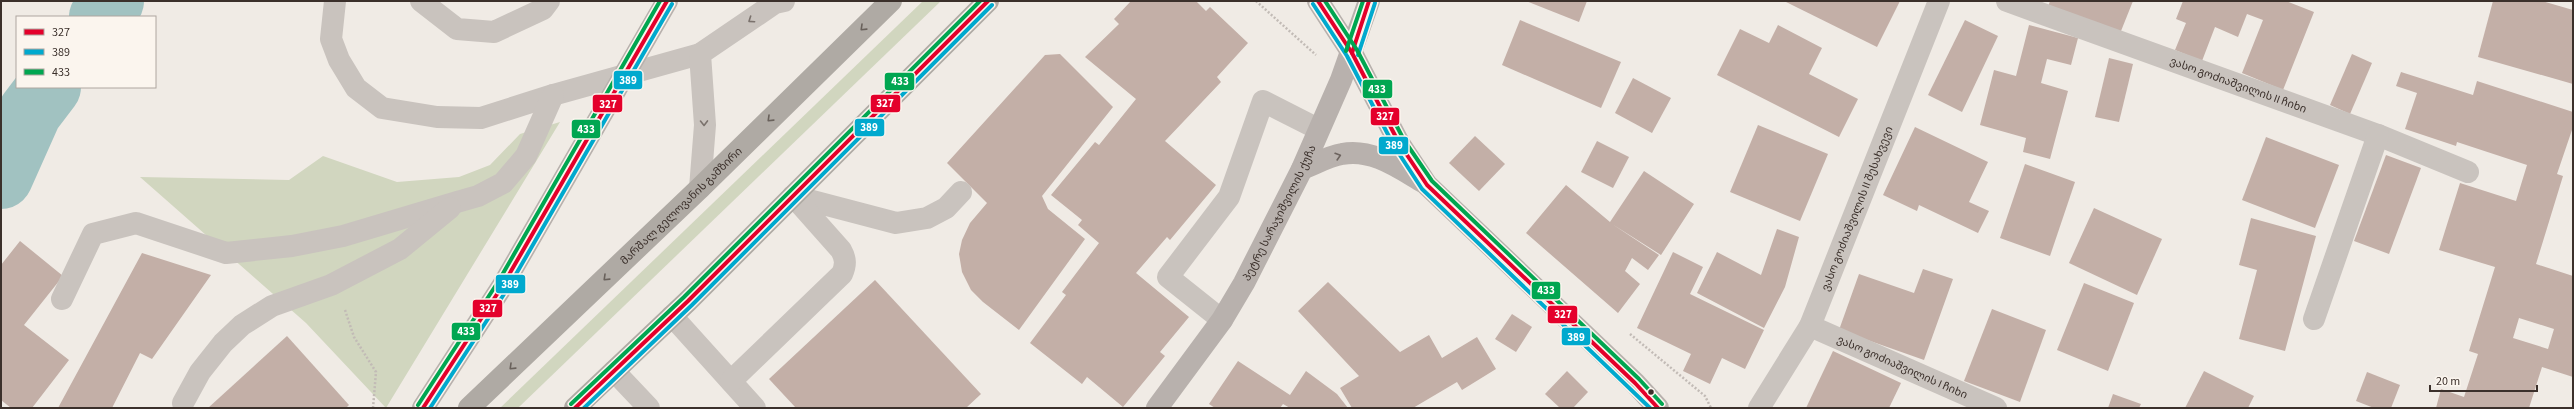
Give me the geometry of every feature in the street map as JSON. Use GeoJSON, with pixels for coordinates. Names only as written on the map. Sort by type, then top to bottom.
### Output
{"type":"FeatureCollection","features":[{"type":"Feature","properties":{"kind":"highway","name":"მარშალ გელოვანის გამზირი"},"geometry":{"type":"LineString","coordinates":[[469,408],[700,188],[891,1]]}},
{"type":"Feature","properties":{"kind":"highway"},"geometry":{"type":"LineString","coordinates":[[575,408],[672,316],[988,1]]}},
{"type":"Feature","properties":{"kind":"main road"},"geometry":{"type":"LineString","coordinates":[[423,408],[503,285],[667,1]]}},
{"type":"Feature","properties":{"kind":"main road","name":"პეტრე სარაჯიშვილის ქუჩა"},"geometry":{"type":"LineString","coordinates":[[1156,408],[1222,320],[1244,283],[1302,169],[1352,52],[1369,1]]}},
{"type":"Feature","properties":{"kind":"main road"},"geometry":{"type":"LineString","coordinates":[[1323,8],[1352,52],[1399,142],[1427,185]]}},
{"type":"Feature","properties":{"kind":"main road"},"geometry":{"type":"LineString","coordinates":[[1302,169],[1342,154],[1361,153],[1386,161],[1427,185],[1635,383],[1658,408]]}},
{"type":"Feature","properties":{"kind":"street"},"geometry":{"type":"LineString","coordinates":[[335,1],[331,39],[339,60],[356,88],[382,108],[437,117],[481,118],[553,95],[700,54],[779,2]]}},
{"type":"Feature","properties":{"kind":"street"},"geometry":{"type":"LineString","coordinates":[[421,1],[457,28],[494,32],[542,9],[549,1]]}},
{"type":"Feature","properties":{"kind":"street","name":"ვასო გოძიაშვილის II შესახვევი"},"geometry":{"type":"LineString","coordinates":[[1759,408],[1810,326],[1939,1]]}},
{"type":"Feature","properties":{"kind":"street","name":"ვასო გოძიაშვილის II ჩიხი"},"geometry":{"type":"LineString","coordinates":[[2007,1],[2378,135],[2468,172]]}},
{"type":"Feature","properties":{"kind":"street"},"geometry":{"type":"LineString","coordinates":[[700,54],[705,125],[700,188]]}},
{"type":"Feature","properties":{"kind":"street"},"geometry":{"type":"LineString","coordinates":[[62,299],[93,234],[136,223],[226,253],[292,246],[343,236],[478,196],[503,183],[526,156],[553,95]]}},
{"type":"Feature","properties":{"kind":"street"},"geometry":{"type":"LineString","coordinates":[[1222,320],[1168,277],[1229,197],[1263,101],[1318,129]]}},
{"type":"Feature","properties":{"kind":"street"},"geometry":{"type":"LineString","coordinates":[[2314,319],[2378,135]]}},
{"type":"Feature","properties":{"kind":"street"},"geometry":{"type":"LineString","coordinates":[[793,196],[896,223],[927,218],[946,208],[961,192]]}},
{"type":"Feature","properties":{"kind":"street"},"geometry":{"type":"LineString","coordinates":[[731,382],[842,274],[845,268],[845,258],[841,250],[793,196]]}},
{"type":"Feature","properties":{"kind":"street"},"geometry":{"type":"LineString","coordinates":[[184,403],[200,372],[223,344],[242,325],[272,306],[342,280],[400,248],[457,202]]}},
{"type":"Feature","properties":{"kind":"street"},"geometry":{"type":"LineString","coordinates":[[672,316],[755,408]]}},
{"type":"Feature","properties":{"kind":"street","name":"ვასო გოძიაშვილის I ჩიხი"},"geometry":{"type":"LineString","coordinates":[[1810,326],[1996,408]]}},
{"type":"Feature","properties":{"kind":"street"},"geometry":{"type":"LineString","coordinates":[[614,371],[649,408]]}},
{"type":"Feature","properties":{"kind":"path"},"geometry":{"type":"LineString","coordinates":[[1256,1],[1316,56]]}},
{"type":"Feature","properties":{"kind":"path"},"geometry":{"type":"LineString","coordinates":[[1313,62],[1317,51]]}},
{"type":"Feature","properties":{"kind":"path"},"geometry":{"type":"LineString","coordinates":[[342,280],[341,299],[354,337],[376,372],[373,408]]}},
{"type":"Feature","properties":{"kind":"green space"},"geometry":{"type":"Polygon","coordinates":[[[923,1],[941,1],[518,408],[500,408],[923,1]]]}},
{"type":"Feature","properties":{"kind":"green space"},"geometry":{"type":"Polygon","coordinates":[[[560,122],[386,408],[306,323],[140,177],[289,180],[323,156],[397,182],[459,177],[490,165],[520,134],[560,122]]]}},
{"type":"Feature","properties":{"kind":"building"},"geometry":{"type":"Polygon","coordinates":[[[1131,1],[1196,1],[1206,11],[1210,7],[1248,43],[1217,77],[1221,82],[1165,141],[1216,185],[1170,240],[1167,237],[1136,273],[1189,317],[1160,352],[1165,356],[1123,407],[1087,377],[1082,384],[1030,343],[1066,295],[1062,292],[1099,243],[1078,225],[1082,220],[1051,195],[1095,142],[1099,145],[1136,99],[1085,57],[1119,24],[1114,19],[1131,1]]]}},
{"type":"Feature","properties":{"kind":"building"},"geometry":{"type":"Polygon","coordinates":[[[1526,1],[1587,1],[1579,22],[1526,1]]]}},
{"type":"Feature","properties":{"kind":"building"},"geometry":{"type":"Polygon","coordinates":[[[1784,1],[1900,1],[1877,47],[1784,1]]]}},
{"type":"Feature","properties":{"kind":"building"},"geometry":{"type":"Polygon","coordinates":[[[2050,1],[2133,1],[2119,36],[2048,7],[2050,1]]]}},
{"type":"Feature","properties":{"kind":"building"},"geometry":{"type":"Polygon","coordinates":[[[2183,1],[2286,1],[2314,12],[2283,90],[2242,73],[2263,20],[2247,14],[2238,37],[2215,27],[2202,61],[2175,50],[2186,23],[2176,19],[2183,1]]]}},
{"type":"Feature","properties":{"kind":"building"},"geometry":{"type":"Polygon","coordinates":[[[2493,1],[2542,1],[2573,10],[2573,84],[2478,57],[2493,1]]]}},
{"type":"Feature","properties":{"kind":"building"},"geometry":{"type":"Polygon","coordinates":[[[1520,20],[1621,62],[1601,108],[1502,65],[1520,20]]]}},
{"type":"Feature","properties":{"kind":"building"},"geometry":{"type":"Polygon","coordinates":[[[1965,20],[1998,36],[1962,112],[1928,95],[1965,20]]]}},
{"type":"Feature","properties":{"kind":"building"},"geometry":{"type":"Polygon","coordinates":[[[1778,25],[1822,48],[1809,74],[1858,99],[1839,137],[1717,75],[1740,29],[1769,43],[1778,25]]]}},
{"type":"Feature","properties":{"kind":"building"},"geometry":{"type":"Polygon","coordinates":[[[2029,25],[2078,38],[2071,65],[2047,59],[2041,83],[2068,91],[2050,159],[2023,152],[2026,138],[1980,125],[1994,70],[2016,76],[2029,25]]]}},
{"type":"Feature","properties":{"kind":"building"},"geometry":{"type":"Polygon","coordinates":[[[1060,54],[1113,107],[1042,196],[1048,209],[1085,239],[1019,330],[983,302],[971,290],[962,272],[959,254],[962,240],[970,223],[987,203],[947,163],[1045,55],[1060,54]]]}},
{"type":"Feature","properties":{"kind":"building"},"geometry":{"type":"Polygon","coordinates":[[[2352,54],[2372,63],[2350,114],[2330,105],[2352,54]]]}},
{"type":"Feature","properties":{"kind":"building"},"geometry":{"type":"Polygon","coordinates":[[[2109,58],[2133,64],[2119,122],[2095,117],[2109,58]]]}},
{"type":"Feature","properties":{"kind":"building"},"geometry":{"type":"Polygon","coordinates":[[[2401,72],[2473,95],[2477,81],[2573,112],[2573,127],[2557,174],[2563,176],[2536,264],[2573,276],[2573,377],[2542,367],[2529,408],[2436,408],[2441,389],[2464,397],[2478,354],[2469,351],[2495,267],[2439,250],[2460,183],[2516,201],[2527,165],[2457,142],[2456,146],[2405,129],[2417,93],[2396,86],[2401,72]],[[2519,318],[2513,338],[2548,349],[2554,329],[2519,318]]]}},
{"type":"Feature","properties":{"kind":"building"},"geometry":{"type":"Polygon","coordinates":[[[1633,78],[1671,98],[1652,133],[1615,113],[1633,78]]]}},
{"type":"Feature","properties":{"kind":"building"},"geometry":{"type":"Polygon","coordinates":[[[1758,125],[1828,154],[1800,221],[1730,192],[1758,125]]]}},
{"type":"Feature","properties":{"kind":"building"},"geometry":{"type":"Polygon","coordinates":[[[1915,127],[1988,162],[1969,202],[1989,211],[1978,233],[1919,205],[1917,211],[1883,195],[1915,127]]]}},
{"type":"Feature","properties":{"kind":"building"},"geometry":{"type":"Polygon","coordinates":[[[1475,136],[1505,164],[1479,191],[1449,163],[1475,136]]]}},
{"type":"Feature","properties":{"kind":"building"},"geometry":{"type":"Polygon","coordinates":[[[2266,137],[2339,165],[2315,228],[2242,200],[2266,137]]]}},
{"type":"Feature","properties":{"kind":"building"},"geometry":{"type":"Polygon","coordinates":[[[1597,141],[1629,157],[1613,188],[1581,172],[1597,141]]]}},
{"type":"Feature","properties":{"kind":"building"},"geometry":{"type":"Polygon","coordinates":[[[2386,155],[2421,168],[2389,254],[2354,241],[2386,155]]]}},
{"type":"Feature","properties":{"kind":"building"},"geometry":{"type":"Polygon","coordinates":[[[2025,164],[2075,182],[2050,256],[2000,238],[2025,164]]]}},
{"type":"Feature","properties":{"kind":"building"},"geometry":{"type":"Polygon","coordinates":[[[1644,171],[1694,204],[1661,255],[1612,224],[1659,255],[1648,270],[1632,258],[1625,271],[1640,284],[1618,313],[1526,233],[1566,185],[1610,222],[1644,171]]]}},
{"type":"Feature","properties":{"kind":"building"},"geometry":{"type":"Polygon","coordinates":[[[2094,208],[2162,239],[2137,295],[2069,263],[2094,208]]]}},
{"type":"Feature","properties":{"kind":"building"},"geometry":{"type":"Polygon","coordinates":[[[2251,218],[2316,236],[2285,351],[2239,339],[2257,270],[2239,265],[2251,218]]]}},
{"type":"Feature","properties":{"kind":"building"},"geometry":{"type":"Polygon","coordinates":[[[1777,229],[1799,237],[1785,287],[1764,328],[1697,293],[1717,252],[1761,275],[1777,229]]]}},
{"type":"Feature","properties":{"kind":"building"},"geometry":{"type":"Polygon","coordinates":[[[20,241],[63,276],[24,325],[69,360],[32,408],[11,408],[1,400],[1,265],[20,241]]]}},
{"type":"Feature","properties":{"kind":"building"},"geometry":{"type":"Polygon","coordinates":[[[1673,252],[1703,267],[1690,294],[1764,330],[1745,369],[1722,358],[1710,384],[1683,371],[1691,354],[1637,328],[1673,252]]]}},
{"type":"Feature","properties":{"kind":"building"},"geometry":{"type":"Polygon","coordinates":[[[142,253],[211,275],[152,359],[140,353],[112,408],[58,408],[142,253]]]}},
{"type":"Feature","properties":{"kind":"building"},"geometry":{"type":"Polygon","coordinates":[[[1923,269],[1953,279],[1924,360],[1839,330],[1859,274],[1914,293],[1923,269]]]}},
{"type":"Feature","properties":{"kind":"building"},"geometry":{"type":"Polygon","coordinates":[[[875,280],[981,394],[966,408],[796,408],[769,379],[875,280]]]}},
{"type":"Feature","properties":{"kind":"building"},"geometry":{"type":"Polygon","coordinates":[[[1328,282],[1400,352],[1429,335],[1442,358],[1477,337],[1496,369],[1462,390],[1457,382],[1413,408],[1352,408],[1340,388],[1359,376],[1298,311],[1328,282]]]}},
{"type":"Feature","properties":{"kind":"building"},"geometry":{"type":"Polygon","coordinates":[[[2084,283],[2134,303],[2108,371],[2057,350],[2084,283]]]}},
{"type":"Feature","properties":{"kind":"building"},"geometry":{"type":"Polygon","coordinates":[[[1992,309],[2046,330],[2020,402],[1964,381],[1992,309]]]}},
{"type":"Feature","properties":{"kind":"building"},"geometry":{"type":"Polygon","coordinates":[[[1512,314],[1532,327],[1516,352],[1495,339],[1512,314]]]}},
{"type":"Feature","properties":{"kind":"building"},"geometry":{"type":"Polygon","coordinates":[[[287,336],[349,405],[346,408],[208,408],[287,336]]]}},
{"type":"Feature","properties":{"kind":"building"},"geometry":{"type":"Polygon","coordinates":[[[1833,351],[1901,383],[1889,408],[1806,408],[1833,351]]]}},
{"type":"Feature","properties":{"kind":"building"},"geometry":{"type":"Polygon","coordinates":[[[1238,361],[1290,395],[1306,371],[1337,394],[1348,408],[1290,408],[1283,404],[1280,408],[1215,408],[1209,404],[1238,361]]]}},
{"type":"Feature","properties":{"kind":"building"},"geometry":{"type":"Polygon","coordinates":[[[1567,371],[1588,392],[1573,408],[1560,408],[1545,394],[1567,371]]]}},
{"type":"Feature","properties":{"kind":"building"},"geometry":{"type":"Polygon","coordinates":[[[2204,371],[2254,396],[2248,408],[2185,408],[2204,371]]]}},
{"type":"Feature","properties":{"kind":"building"},"geometry":{"type":"Polygon","coordinates":[[[2367,372],[2400,385],[2391,408],[2374,408],[2356,401],[2367,372]]]}},
{"type":"Feature","properties":{"kind":"building"},"geometry":{"type":"Polygon","coordinates":[[[2113,394],[2141,404],[2139,408],[2108,408],[2113,394]]]}},
{"type":"Feature","properties":{"kind":"waterway"},"geometry":{"type":"LineString","coordinates":[[102,16],[112,1]]}},
{"type":"Feature","properties":{"kind":"waterway"},"geometry":{"type":"LineString","coordinates":[[1,177],[30,112],[48,88]]}},
{"type":"Feature","properties":{"kind":"transit line","name":"433"},"geometry":{"type":"LineString","coordinates":[[418,405],[498,282],[660,1]]}},
{"type":"Feature","properties":{"kind":"transit line","name":"327"},"geometry":{"type":"LineString","coordinates":[[423,408],[503,285],[667,1]]}},
{"type":"Feature","properties":{"kind":"transit line","name":"433"},"geometry":{"type":"LineString","coordinates":[[571,404],[684,297],[980,1]]}},
{"type":"Feature","properties":{"kind":"transit line","name":"327"},"geometry":{"type":"LineString","coordinates":[[575,408],[688,301],[988,1]]}},
{"type":"Feature","properties":{"kind":"transit line","name":"327"},"geometry":{"type":"LineString","coordinates":[[1318,1],[1352,53],[1399,143],[1427,185],[1635,383],[1658,408]]}},
{"type":"Feature","properties":{"kind":"transit line","name":"433"},"geometry":{"type":"LineString","coordinates":[[1325,1],[1357,50],[1404,140],[1432,181],[1639,379],[1662,404]]}},
{"type":"Feature","properties":{"kind":"transit line","name":"433"},"geometry":{"type":"LineString","coordinates":[[1346,51],[1363,1]]}},
{"type":"Feature","properties":{"kind":"transit line","name":"327"},"geometry":{"type":"LineString","coordinates":[[1352,53],[1369,1]]}},
{"type":"Feature","properties":{"kind":"transit line","name":"389"},"geometry":{"type":"LineString","coordinates":[[1358,55],[1375,3]]}},
{"type":"Feature","properties":{"kind":"transit line","name":"389"},"geometry":{"type":"LineString","coordinates":[[430,408],[508,288],[672,4]]}},
{"type":"Feature","properties":{"kind":"transit line","name":"389"},"geometry":{"type":"LineString","coordinates":[[1313,4],[1347,56],[1394,146],[1422,189],[1650,408]]}},
{"type":"Feature","properties":{"kind":"transit line","name":"389"},"geometry":{"type":"LineString","coordinates":[[584,408],[692,305],[992,5]]}}]}
